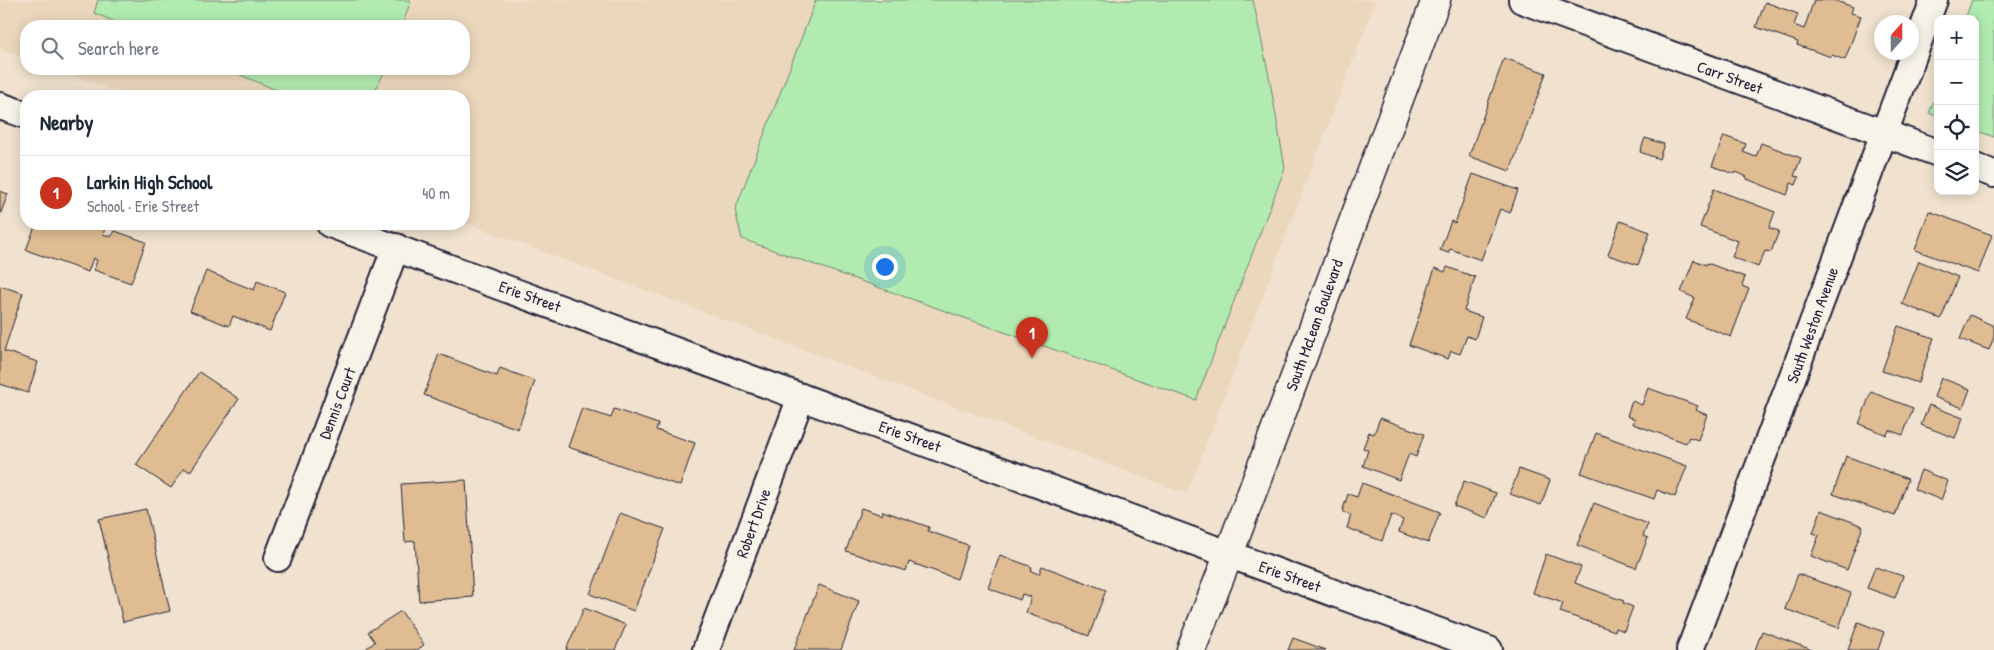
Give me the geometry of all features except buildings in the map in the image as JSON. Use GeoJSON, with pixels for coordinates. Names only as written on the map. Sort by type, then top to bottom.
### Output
{"type":"FeatureCollection","features":[{"type":"Feature","properties":{"kind":"main road","name":"South McLean Boulevard"},"geometry":{"type":"LineString","coordinates":[[1191,650],[1229,554],[1436,0]]}},
{"type":"Feature","properties":{"kind":"street","name":"Carr Street"},"geometry":{"type":"LineString","coordinates":[[1522,0],[1934,152]]}},
{"type":"Feature","properties":{"kind":"street","name":"South Weston Avenue"},"geometry":{"type":"LineString","coordinates":[[1690,650],[1934,0]]}},
{"type":"Feature","properties":{"kind":"street"},"geometry":{"type":"LineString","coordinates":[[0,106],[20,113]]}},
{"type":"Feature","properties":{"kind":"street"},"geometry":{"type":"LineString","coordinates":[[1979,168],[1994,174]]}},
{"type":"Feature","properties":{"kind":"street","name":"Erie Street"},"geometry":{"type":"LineString","coordinates":[[347,230],[1489,650]]}},
{"type":"Feature","properties":{"kind":"street","name":"Dennis Court"},"geometry":{"type":"LineString","coordinates":[[278,558],[396,247]]}},
{"type":"Feature","properties":{"kind":"street","name":"Robert Drive"},"geometry":{"type":"LineString","coordinates":[[706,650],[801,397]]}},
{"type":"Feature","properties":{"kind":"shaded area"},"geometry":{"type":"Polygon","coordinates":[[[0,0],[1376,0],[1187,494],[470,224],[470,90],[113,90],[71,75],[470,75],[470,20],[20,20],[20,56],[0,48],[0,0]]]}},
{"type":"Feature","properties":{"kind":"green space"},"geometry":{"type":"Polygon","coordinates":[[[98,0],[411,0],[404,20],[111,20],[94,13],[98,0]]]}},
{"type":"Feature","properties":{"kind":"green space"},"geometry":{"type":"Polygon","coordinates":[[[816,0],[1253,0],[1285,168],[1196,400],[742,239],[735,210],[816,0]]]}},
{"type":"Feature","properties":{"kind":"green space"},"geometry":{"type":"Polygon","coordinates":[[[1972,0],[1994,0],[1994,137],[1979,131],[1979,15],[1966,15],[1972,0]]]}},
{"type":"Feature","properties":{"kind":"green space"},"geometry":{"type":"Polygon","coordinates":[[[240,75],[383,75],[375,90],[277,90],[240,75]]]}},
{"type":"Feature","properties":{"kind":"green space"},"geometry":{"type":"Polygon","coordinates":[[[1934,101],[1934,115],[1929,113],[1934,101]]]}},
{"type":"Feature","properties":{"kind":"place","name":"Larkin High School"},"geometry":{"type":"Point","coordinates":[1032,358]}}]}
